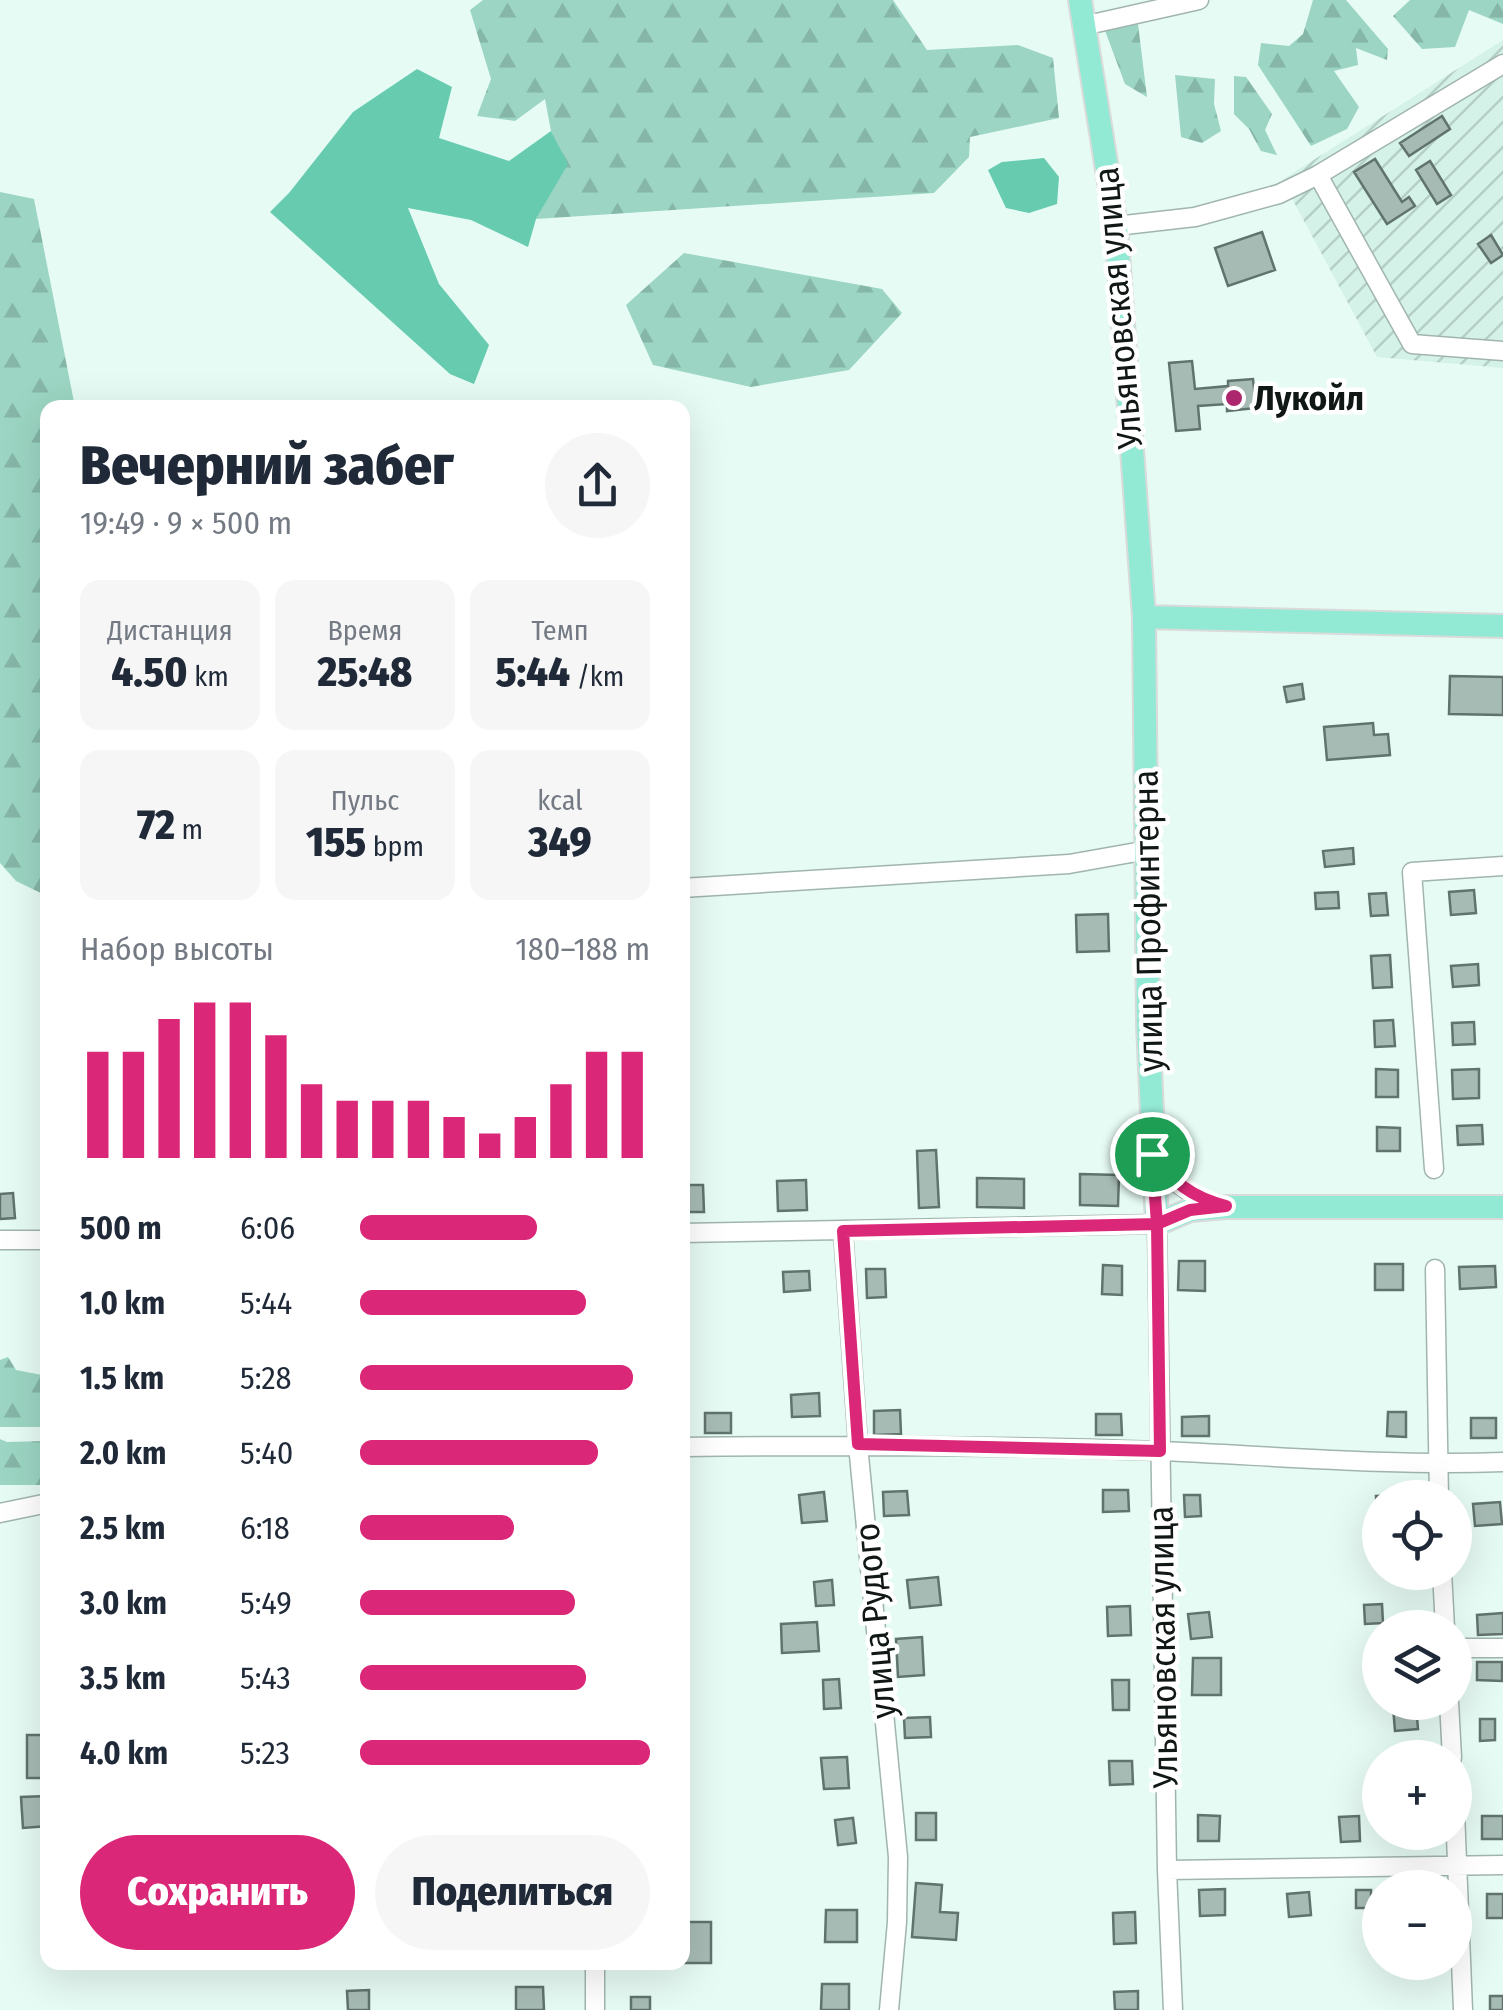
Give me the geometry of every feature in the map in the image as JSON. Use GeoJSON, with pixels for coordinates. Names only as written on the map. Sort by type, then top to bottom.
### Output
{"type":"FeatureCollection","features":[{"type":"Feature","properties":{"kind":"main road","name":"Ульяновская улица"},"geometry":{"type":"LineString","coordinates":[[1080,0],[1116,226],[1144,617]]}},
{"type":"Feature","properties":{"kind":"main road"},"geometry":{"type":"LineString","coordinates":[[1144,617],[1503,626]]}},
{"type":"Feature","properties":{"kind":"main road","name":"улица Профинтерна"},"geometry":{"type":"LineString","coordinates":[[1144,617],[1152,1154],[1157,1224]]}},
{"type":"Feature","properties":{"kind":"main road"},"geometry":{"type":"LineString","coordinates":[[1157,1224],[1190,1210],[1226,1206],[1503,1207]]}},
{"type":"Feature","properties":{"kind":"street"},"geometry":{"type":"LineString","coordinates":[[1083,26],[1199,0]]}},
{"type":"Feature","properties":{"kind":"street"},"geometry":{"type":"LineString","coordinates":[[1116,226],[1196,217],[1280,194],[1503,64]]}},
{"type":"Feature","properties":{"kind":"street"},"geometry":{"type":"LineString","coordinates":[[1318,175],[1412,344],[1503,351]]}},
{"type":"Feature","properties":{"kind":"street"},"geometry":{"type":"LineString","coordinates":[[690,888],[1069,864],[1148,850]]}},
{"type":"Feature","properties":{"kind":"street"},"geometry":{"type":"LineString","coordinates":[[1434,1168],[1412,872],[1503,866]]}},
{"type":"Feature","properties":{"kind":"street"},"geometry":{"type":"LineString","coordinates":[[1152,1154],[1183,1190],[1200,1200],[1226,1206]]}},
{"type":"Feature","properties":{"kind":"street"},"geometry":{"type":"LineString","coordinates":[[690,1233],[1157,1224]]}},
{"type":"Feature","properties":{"kind":"street","name":"Ульяновская улица"},"geometry":{"type":"LineString","coordinates":[[1157,1224],[1167,1870],[1173,2010]]}},
{"type":"Feature","properties":{"kind":"street","name":"улица Рудого"},"geometry":{"type":"LineString","coordinates":[[843,1231],[858,1444],[898,1857],[897,1922],[888,2010]]}},
{"type":"Feature","properties":{"kind":"street"},"geometry":{"type":"LineString","coordinates":[[0,1240],[40,1240]]}},
{"type":"Feature","properties":{"kind":"street"},"geometry":{"type":"LineString","coordinates":[[1435,1269],[1437,1480]]}},
{"type":"Feature","properties":{"kind":"street"},"geometry":{"type":"LineString","coordinates":[[690,1447],[858,1444],[1160,1451],[1437,1465],[1503,1462]]}},
{"type":"Feature","properties":{"kind":"street"},"geometry":{"type":"LineString","coordinates":[[0,1513],[40,1505]]}},
{"type":"Feature","properties":{"kind":"street"},"geometry":{"type":"LineString","coordinates":[[1472,1648],[1503,1648]]}},
{"type":"Feature","properties":{"kind":"street"},"geometry":{"type":"LineString","coordinates":[[1457,1850],[1463,2010]]}},
{"type":"Feature","properties":{"kind":"street"},"geometry":{"type":"LineString","coordinates":[[1167,1870],[1503,1865]]}},
{"type":"Feature","properties":{"kind":"street"},"geometry":{"type":"LineString","coordinates":[[595,1970],[595,2010]]}},
{"type":"Feature","properties":{"kind":"shaded area"},"geometry":{"type":"Polygon","coordinates":[[[1503,40],[1503,368],[1377,357],[1282,180],[1503,40]]]}},
{"type":"Feature","properties":{"kind":"shaded area"},"geometry":{"type":"Polygon","coordinates":[[[417,69],[452,87],[439,138],[509,161],[551,131],[568,164],[536,219],[528,247],[471,220],[408,208],[439,284],[489,345],[474,384],[450,374],[270,212],[353,112],[417,69]]]}},
{"type":"Feature","properties":{"kind":"shaded area"},"geometry":{"type":"Polygon","coordinates":[[[1044,158],[1059,177],[1057,204],[1029,213],[1006,208],[988,170],[1002,162],[1044,158]]]}},
{"type":"Feature","properties":{"kind":"green space"},"geometry":{"type":"Polygon","coordinates":[[[483,0],[893,0],[927,50],[1018,45],[1053,58],[1059,118],[970,137],[969,157],[934,193],[536,219],[567,164],[551,131],[545,99],[515,121],[477,116],[491,79],[470,10],[483,0]]]}},
{"type":"Feature","properties":{"kind":"green space"},"geometry":{"type":"Polygon","coordinates":[[[1313,0],[1346,0],[1388,49],[1387,60],[1356,48],[1358,65],[1334,71],[1359,107],[1347,129],[1311,146],[1258,65],[1261,43],[1289,46],[1303,34],[1313,0]]]}},
{"type":"Feature","properties":{"kind":"green space"},"geometry":{"type":"Polygon","coordinates":[[[1410,0],[1503,0],[1503,24],[1469,10],[1455,47],[1422,49],[1393,16],[1410,0]]]}},
{"type":"Feature","properties":{"kind":"green space"},"geometry":{"type":"Polygon","coordinates":[[[1138,24],[1147,97],[1125,84],[1104,28],[1138,24]]]}},
{"type":"Feature","properties":{"kind":"green space"},"geometry":{"type":"Polygon","coordinates":[[[1175,75],[1215,79],[1214,104],[1221,131],[1202,143],[1181,137],[1175,75]]]}},
{"type":"Feature","properties":{"kind":"green space"},"geometry":{"type":"Polygon","coordinates":[[[1234,76],[1246,77],[1272,114],[1265,130],[1277,155],[1261,151],[1249,129],[1234,114],[1234,76]]]}},
{"type":"Feature","properties":{"kind":"green space"},"geometry":{"type":"Polygon","coordinates":[[[0,192],[34,199],[74,400],[40,400],[40,893],[16,881],[0,863],[0,192]]]}},
{"type":"Feature","properties":{"kind":"green space"},"geometry":{"type":"Polygon","coordinates":[[[684,253],[882,289],[902,313],[849,370],[751,387],[653,365],[626,305],[684,253]]]}},
{"type":"Feature","properties":{"kind":"green space"},"geometry":{"type":"Polygon","coordinates":[[[8,1357],[16,1370],[40,1375],[40,1427],[0,1427],[0,1360],[8,1357]]]}},
{"type":"Feature","properties":{"kind":"green space"},"geometry":{"type":"Polygon","coordinates":[[[0,1439],[40,1441],[40,1485],[0,1485],[0,1439]]]}},
{"type":"Feature","properties":{"kind":"building"},"geometry":{"type":"Polygon","coordinates":[[[1442,116],[1450,129],[1409,156],[1400,143],[1442,116]]]}},
{"type":"Feature","properties":{"kind":"building"},"geometry":{"type":"Polygon","coordinates":[[[1375,159],[1402,202],[1409,197],[1415,206],[1387,224],[1354,172],[1375,159]]]}},
{"type":"Feature","properties":{"kind":"building"},"geometry":{"type":"Polygon","coordinates":[[[1430,161],[1451,195],[1437,204],[1416,170],[1430,161]]]}},
{"type":"Feature","properties":{"kind":"building"},"geometry":{"type":"Polygon","coordinates":[[[1262,232],[1275,270],[1228,286],[1215,248],[1262,232]]]}},
{"type":"Feature","properties":{"kind":"building"},"geometry":{"type":"Polygon","coordinates":[[[1491,235],[1503,255],[1491,263],[1478,244],[1491,235]]]}},
{"type":"Feature","properties":{"kind":"building"},"geometry":{"type":"Polygon","coordinates":[[[1192,361],[1195,389],[1253,379],[1256,408],[1227,411],[1227,404],[1198,406],[1200,429],[1176,431],[1169,363],[1192,361]]]}},
{"type":"Feature","properties":{"kind":"building"},"geometry":{"type":"Polygon","coordinates":[[[1450,676],[1503,677],[1503,715],[1449,714],[1450,676]]]}},
{"type":"Feature","properties":{"kind":"building"},"geometry":{"type":"Polygon","coordinates":[[[1302,684],[1304,699],[1287,702],[1284,687],[1302,684]]]}},
{"type":"Feature","properties":{"kind":"building"},"geometry":{"type":"Polygon","coordinates":[[[1373,723],[1374,735],[1388,734],[1390,755],[1327,760],[1324,727],[1373,723]]]}},
{"type":"Feature","properties":{"kind":"building"},"geometry":{"type":"Polygon","coordinates":[[[1353,848],[1354,864],[1325,867],[1323,851],[1353,848]]]}},
{"type":"Feature","properties":{"kind":"building"},"geometry":{"type":"Polygon","coordinates":[[[1474,890],[1476,913],[1451,915],[1449,892],[1474,890]]]}},
{"type":"Feature","properties":{"kind":"building"},"geometry":{"type":"Polygon","coordinates":[[[1338,892],[1339,908],[1316,909],[1315,893],[1338,892]]]}},
{"type":"Feature","properties":{"kind":"building"},"geometry":{"type":"Polygon","coordinates":[[[1386,893],[1388,915],[1371,916],[1369,894],[1386,893]]]}},
{"type":"Feature","properties":{"kind":"building"},"geometry":{"type":"Polygon","coordinates":[[[1108,914],[1109,951],[1077,952],[1076,915],[1108,914]]]}},
{"type":"Feature","properties":{"kind":"building"},"geometry":{"type":"Polygon","coordinates":[[[1390,955],[1392,987],[1373,988],[1371,956],[1390,955]]]}},
{"type":"Feature","properties":{"kind":"building"},"geometry":{"type":"Polygon","coordinates":[[[1478,964],[1479,985],[1453,987],[1451,966],[1478,964]]]}},
{"type":"Feature","properties":{"kind":"building"},"geometry":{"type":"Polygon","coordinates":[[[1393,1020],[1395,1046],[1375,1047],[1374,1021],[1393,1020]]]}},
{"type":"Feature","properties":{"kind":"building"},"geometry":{"type":"Polygon","coordinates":[[[1474,1022],[1475,1044],[1453,1045],[1452,1023],[1474,1022]]]}},
{"type":"Feature","properties":{"kind":"building"},"geometry":{"type":"Polygon","coordinates":[[[1376,1069],[1398,1070],[1398,1097],[1376,1097],[1376,1069]]]}},
{"type":"Feature","properties":{"kind":"building"},"geometry":{"type":"Polygon","coordinates":[[[1479,1069],[1479,1098],[1453,1099],[1452,1070],[1479,1069]]]}},
{"type":"Feature","properties":{"kind":"building"},"geometry":{"type":"Polygon","coordinates":[[[1482,1125],[1483,1144],[1458,1145],[1457,1126],[1482,1125]]]}},
{"type":"Feature","properties":{"kind":"building"},"geometry":{"type":"Polygon","coordinates":[[[1377,1127],[1400,1128],[1400,1151],[1377,1151],[1377,1127]]]}},
{"type":"Feature","properties":{"kind":"building"},"geometry":{"type":"Polygon","coordinates":[[[936,1150],[939,1207],[919,1208],[917,1151],[936,1150]]]}},
{"type":"Feature","properties":{"kind":"building"},"geometry":{"type":"Polygon","coordinates":[[[1080,1174],[1119,1175],[1118,1206],[1080,1205],[1080,1174]]]}},
{"type":"Feature","properties":{"kind":"building"},"geometry":{"type":"Polygon","coordinates":[[[977,1178],[1024,1179],[1024,1208],[977,1207],[977,1178]]]}},
{"type":"Feature","properties":{"kind":"building"},"geometry":{"type":"Polygon","coordinates":[[[806,1180],[807,1210],[778,1211],[777,1181],[806,1180]]]}},
{"type":"Feature","properties":{"kind":"building"},"geometry":{"type":"Polygon","coordinates":[[[690,1185],[703,1185],[704,1212],[690,1212],[690,1185]]]}},
{"type":"Feature","properties":{"kind":"building"},"geometry":{"type":"Polygon","coordinates":[[[13,1193],[15,1218],[0,1219],[0,1194],[13,1193]]]}},
{"type":"Feature","properties":{"kind":"building"},"geometry":{"type":"Polygon","coordinates":[[[1179,1261],[1205,1261],[1205,1291],[1178,1290],[1179,1261]]]}},
{"type":"Feature","properties":{"kind":"building"},"geometry":{"type":"Polygon","coordinates":[[[1375,1264],[1403,1264],[1403,1290],[1375,1290],[1375,1264]]]}},
{"type":"Feature","properties":{"kind":"building"},"geometry":{"type":"Polygon","coordinates":[[[1103,1265],[1122,1266],[1122,1295],[1102,1294],[1103,1265]]]}},
{"type":"Feature","properties":{"kind":"building"},"geometry":{"type":"Polygon","coordinates":[[[1495,1266],[1496,1287],[1460,1289],[1459,1267],[1495,1266]]]}},
{"type":"Feature","properties":{"kind":"building"},"geometry":{"type":"Polygon","coordinates":[[[866,1269],[885,1269],[886,1297],[867,1298],[866,1269]]]}},
{"type":"Feature","properties":{"kind":"building"},"geometry":{"type":"Polygon","coordinates":[[[809,1271],[810,1290],[784,1292],[783,1272],[809,1271]]]}},
{"type":"Feature","properties":{"kind":"building"},"geometry":{"type":"Polygon","coordinates":[[[819,1393],[820,1416],[792,1417],[791,1395],[819,1393]]]}},
{"type":"Feature","properties":{"kind":"building"},"geometry":{"type":"Polygon","coordinates":[[[900,1410],[901,1434],[874,1435],[874,1411],[900,1410]]]}},
{"type":"Feature","properties":{"kind":"building"},"geometry":{"type":"Polygon","coordinates":[[[1388,1412],[1406,1412],[1406,1437],[1387,1436],[1388,1412]]]}},
{"type":"Feature","properties":{"kind":"building"},"geometry":{"type":"Polygon","coordinates":[[[705,1413],[731,1413],[731,1433],[705,1433],[705,1413]]]}},
{"type":"Feature","properties":{"kind":"building"},"geometry":{"type":"Polygon","coordinates":[[[1096,1414],[1121,1414],[1122,1435],[1096,1435],[1096,1414]]]}},
{"type":"Feature","properties":{"kind":"building"},"geometry":{"type":"Polygon","coordinates":[[[1209,1416],[1209,1436],[1182,1436],[1182,1417],[1209,1416]]]}},
{"type":"Feature","properties":{"kind":"building"},"geometry":{"type":"Polygon","coordinates":[[[1471,1418],[1496,1418],[1496,1438],[1471,1438],[1471,1418]]]}},
{"type":"Feature","properties":{"kind":"building"},"geometry":{"type":"Polygon","coordinates":[[[1103,1490],[1128,1490],[1129,1511],[1103,1512],[1103,1490]]]}},
{"type":"Feature","properties":{"kind":"building"},"geometry":{"type":"Polygon","coordinates":[[[907,1491],[909,1515],[884,1516],[883,1492],[907,1491]]]}},
{"type":"Feature","properties":{"kind":"building"},"geometry":{"type":"Polygon","coordinates":[[[824,1492],[827,1521],[802,1523],[799,1495],[824,1492]]]}},
{"type":"Feature","properties":{"kind":"building"},"geometry":{"type":"Polygon","coordinates":[[[1184,1495],[1200,1495],[1201,1516],[1185,1517],[1184,1495]]]}},
{"type":"Feature","properties":{"kind":"building"},"geometry":{"type":"Polygon","coordinates":[[[1500,1502],[1502,1524],[1475,1526],[1473,1504],[1500,1502]]]}},
{"type":"Feature","properties":{"kind":"building"},"geometry":{"type":"Polygon","coordinates":[[[938,1577],[941,1605],[910,1608],[907,1580],[938,1577]]]}},
{"type":"Feature","properties":{"kind":"building"},"geometry":{"type":"Polygon","coordinates":[[[832,1580],[834,1605],[816,1606],[814,1582],[832,1580]]]}},
{"type":"Feature","properties":{"kind":"building"},"geometry":{"type":"Polygon","coordinates":[[[1382,1604],[1382,1610],[1364,1610],[1364,1605],[1382,1604]]]}},
{"type":"Feature","properties":{"kind":"building"},"geometry":{"type":"Polygon","coordinates":[[[1130,1606],[1131,1635],[1108,1636],[1107,1607],[1130,1606]]]}},
{"type":"Feature","properties":{"kind":"building"},"geometry":{"type":"Polygon","coordinates":[[[1209,1612],[1212,1637],[1191,1639],[1188,1614],[1209,1612]]]}},
{"type":"Feature","properties":{"kind":"building"},"geometry":{"type":"Polygon","coordinates":[[[1503,1613],[1503,1634],[1478,1635],[1477,1615],[1503,1613]]]}},
{"type":"Feature","properties":{"kind":"building"},"geometry":{"type":"Polygon","coordinates":[[[817,1622],[819,1651],[782,1653],[781,1624],[817,1622]]]}},
{"type":"Feature","properties":{"kind":"building"},"geometry":{"type":"Polygon","coordinates":[[[922,1637],[924,1675],[898,1677],[896,1639],[922,1637]]]}},
{"type":"Feature","properties":{"kind":"building"},"geometry":{"type":"Polygon","coordinates":[[[1193,1658],[1221,1658],[1221,1695],[1192,1695],[1193,1658]]]}},
{"type":"Feature","properties":{"kind":"building"},"geometry":{"type":"Polygon","coordinates":[[[1477,1662],[1502,1662],[1502,1681],[1477,1680],[1477,1662]]]}},
{"type":"Feature","properties":{"kind":"building"},"geometry":{"type":"Polygon","coordinates":[[[839,1679],[841,1708],[824,1709],[823,1680],[839,1679]]]}},
{"type":"Feature","properties":{"kind":"building"},"geometry":{"type":"Polygon","coordinates":[[[1112,1680],[1129,1680],[1129,1710],[1113,1710],[1112,1680]]]}},
{"type":"Feature","properties":{"kind":"building"},"geometry":{"type":"Polygon","coordinates":[[[930,1717],[931,1737],[905,1738],[904,1718],[930,1717]]]}},
{"type":"Feature","properties":{"kind":"building"},"geometry":{"type":"Polygon","coordinates":[[[1480,1719],[1495,1719],[1495,1740],[1480,1741],[1480,1719]]]}},
{"type":"Feature","properties":{"kind":"building"},"geometry":{"type":"Polygon","coordinates":[[[1394,1720],[1417,1720],[1418,1729],[1395,1731],[1394,1720]]]}},
{"type":"Feature","properties":{"kind":"building"},"geometry":{"type":"Polygon","coordinates":[[[27,1735],[40,1735],[40,1778],[27,1778],[27,1735]]]}},
{"type":"Feature","properties":{"kind":"building"},"geometry":{"type":"Polygon","coordinates":[[[847,1757],[849,1788],[824,1789],[821,1758],[847,1757]]]}},
{"type":"Feature","properties":{"kind":"building"},"geometry":{"type":"Polygon","coordinates":[[[1109,1761],[1132,1761],[1133,1784],[1110,1785],[1109,1761]]]}},
{"type":"Feature","properties":{"kind":"building"},"geometry":{"type":"Polygon","coordinates":[[[40,1796],[40,1827],[23,1828],[21,1797],[40,1796]]]}},
{"type":"Feature","properties":{"kind":"building"},"geometry":{"type":"Polygon","coordinates":[[[916,1813],[936,1813],[936,1840],[916,1840],[916,1813]]]}},
{"type":"Feature","properties":{"kind":"building"},"geometry":{"type":"Polygon","coordinates":[[[1198,1815],[1220,1816],[1219,1841],[1198,1841],[1198,1815]]]}},
{"type":"Feature","properties":{"kind":"building"},"geometry":{"type":"Polygon","coordinates":[[[1359,1816],[1360,1841],[1341,1842],[1339,1817],[1359,1816]]]}},
{"type":"Feature","properties":{"kind":"building"},"geometry":{"type":"Polygon","coordinates":[[[1482,1816],[1503,1816],[1503,1839],[1482,1839],[1482,1816]]]}},
{"type":"Feature","properties":{"kind":"building"},"geometry":{"type":"Polygon","coordinates":[[[853,1818],[856,1843],[838,1845],[835,1820],[853,1818]]]}},
{"type":"Feature","properties":{"kind":"building"},"geometry":{"type":"Polygon","coordinates":[[[916,1883],[942,1885],[940,1912],[958,1913],[956,1940],[912,1937],[916,1883]]]}},
{"type":"Feature","properties":{"kind":"building"},"geometry":{"type":"Polygon","coordinates":[[[1225,1889],[1225,1915],[1200,1916],[1199,1890],[1225,1889]]]}},
{"type":"Feature","properties":{"kind":"building"},"geometry":{"type":"Polygon","coordinates":[[[1356,1890],[1362,1890],[1362,1908],[1356,1908],[1356,1890]]]}},
{"type":"Feature","properties":{"kind":"building"},"geometry":{"type":"Polygon","coordinates":[[[1309,1892],[1311,1915],[1289,1917],[1287,1894],[1309,1892]]]}},
{"type":"Feature","properties":{"kind":"building"},"geometry":{"type":"Polygon","coordinates":[[[1487,1894],[1503,1894],[1503,1918],[1487,1918],[1487,1894]]]}},
{"type":"Feature","properties":{"kind":"building"},"geometry":{"type":"Polygon","coordinates":[[[826,1910],[857,1910],[857,1942],[825,1942],[826,1910]]]}},
{"type":"Feature","properties":{"kind":"building"},"geometry":{"type":"Polygon","coordinates":[[[1135,1912],[1136,1943],[1114,1944],[1113,1913],[1135,1912]]]}},
{"type":"Feature","properties":{"kind":"building"},"geometry":{"type":"Polygon","coordinates":[[[690,1922],[711,1922],[711,1963],[690,1963],[690,1922]]]}},
{"type":"Feature","properties":{"kind":"building"},"geometry":{"type":"Polygon","coordinates":[[[822,1984],[849,1984],[849,2010],[821,2010],[822,1984]]]}},
{"type":"Feature","properties":{"kind":"building"},"geometry":{"type":"Polygon","coordinates":[[[516,1987],[543,1987],[544,2010],[516,2010],[516,1987]]]}},
{"type":"Feature","properties":{"kind":"building"},"geometry":{"type":"Polygon","coordinates":[[[369,1990],[369,2010],[348,2010],[347,1991],[369,1990]]]}},
{"type":"Feature","properties":{"kind":"building"},"geometry":{"type":"Polygon","coordinates":[[[1138,1991],[1138,2010],[1115,2010],[1114,1992],[1138,1991]]]}},
{"type":"Feature","properties":{"kind":"building"},"geometry":{"type":"Polygon","coordinates":[[[1490,1996],[1503,1996],[1503,2010],[1490,2010],[1490,1996]]]}},
{"type":"Feature","properties":{"kind":"building"},"geometry":{"type":"Polygon","coordinates":[[[631,1997],[650,1997],[650,2010],[631,2010],[631,1997]]]}},
{"type":"Feature","properties":{"kind":"place","name":"Лукойл"},"geometry":{"type":"Point","coordinates":[1234,398]}},
{"type":"Feature","properties":{"kind":"route"},"geometry":{"type":"LineString","coordinates":[[1152,1154],[1157,1224],[843,1231],[858,1444],[1160,1451],[1157,1224],[1190,1210],[1226,1206],[1200,1200],[1183,1190],[1152,1154]]}}]}
